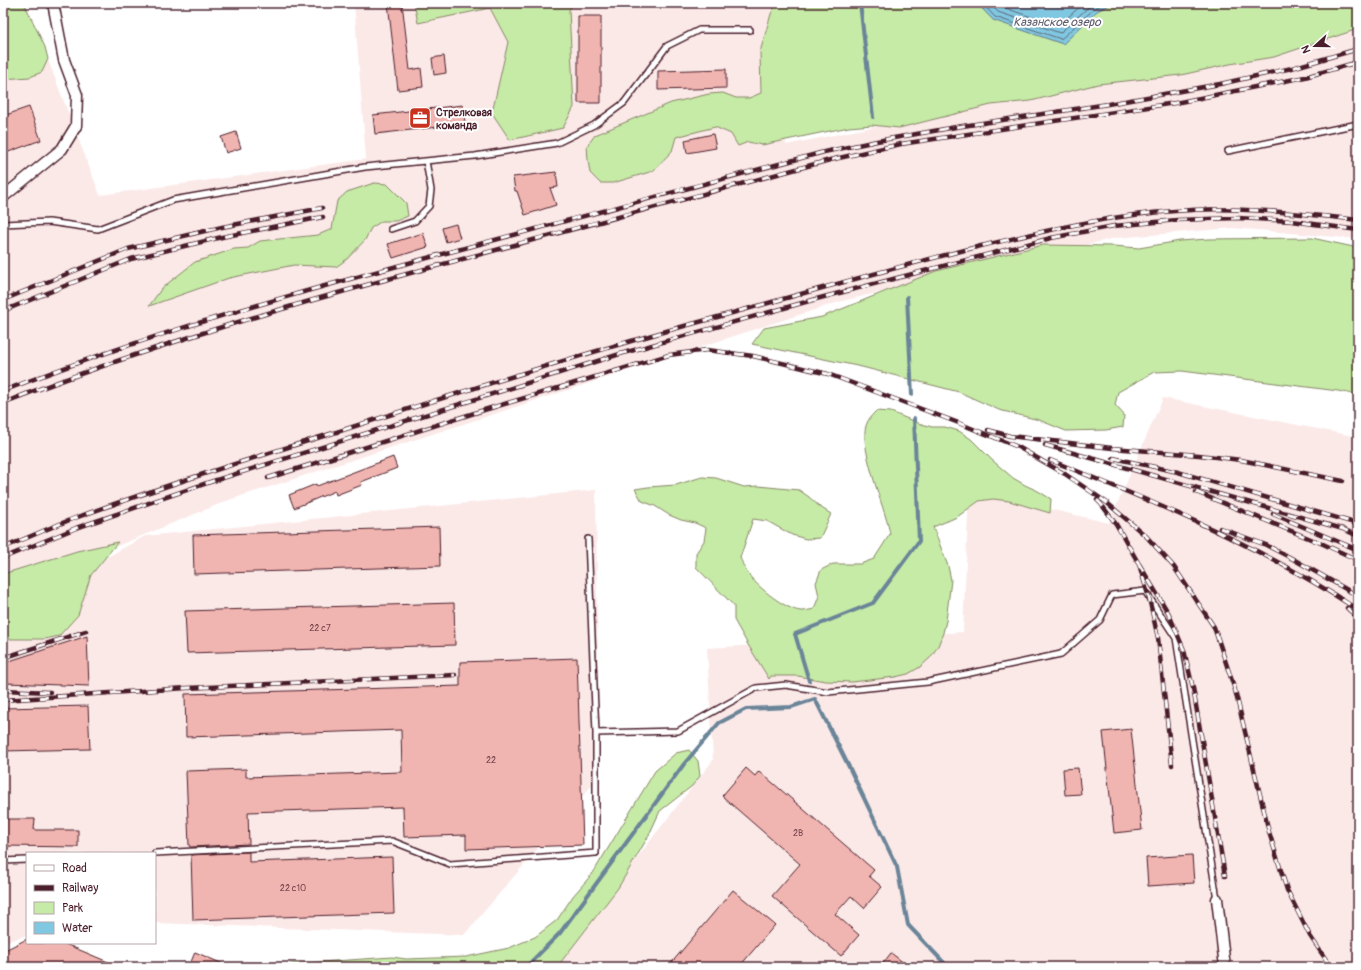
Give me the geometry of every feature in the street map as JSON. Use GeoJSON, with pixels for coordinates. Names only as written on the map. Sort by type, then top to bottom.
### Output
{"type":"FeatureCollection","features":[{"type":"Feature","properties":{"kind":"street"},"geometry":{"type":"LineString","coordinates":[[3,197],[62,149],[76,126],[77,95],[64,60],[53,3]]}},
{"type":"Feature","properties":{"kind":"street"},"geometry":{"type":"LineString","coordinates":[[1217,899],[1225,967]]}},
{"type":"Feature","properties":{"kind":"lane"},"geometry":{"type":"LineString","coordinates":[[3,224],[48,222],[98,230],[173,200],[365,167],[475,156],[557,143],[594,125],[624,103],[667,46],[699,30],[750,30]]}},
{"type":"Feature","properties":{"kind":"lane"},"geometry":{"type":"LineString","coordinates":[[1228,151],[1358,124]]}},
{"type":"Feature","properties":{"kind":"lane"},"geometry":{"type":"LineString","coordinates":[[391,229],[415,221],[429,206],[431,190],[426,161]]}},
{"type":"Feature","properties":{"kind":"lane"},"geometry":{"type":"LineString","coordinates":[[156,853],[392,841],[450,864],[596,854],[596,733],[588,539]]}},
{"type":"Feature","properties":{"kind":"lane"},"geometry":{"type":"LineString","coordinates":[[596,733],[678,730],[756,688],[786,685],[828,692],[928,682],[1061,654],[1100,620],[1112,595],[1144,591],[1176,638],[1217,899]]}},
{"type":"Feature","properties":{"kind":"lane"},"geometry":{"type":"LineString","coordinates":[[3,861],[26,860]]}},
{"type":"Feature","properties":{"kind":"shaded area"},"geometry":{"type":"Polygon","coordinates":[[[3,3],[26,3],[100,195],[366,159],[354,3],[771,3],[786,145],[1358,26],[1358,239],[1233,228],[1116,238],[842,301],[229,500],[3,593],[3,3]]]}},
{"type":"Feature","properties":{"kind":"shaded area"},"geometry":{"type":"Polygon","coordinates":[[[1163,398],[1358,437],[1358,967],[552,967],[713,760],[707,648],[963,632],[969,490],[1109,523],[1163,398]]]}},
{"type":"Feature","properties":{"kind":"shaded area"},"geometry":{"type":"Polygon","coordinates":[[[596,490],[599,777],[464,935],[156,923],[156,852],[26,852],[26,935],[3,943],[3,615],[145,536],[596,490]]]}},
{"type":"Feature","properties":{"kind":"green space"},"geometry":{"type":"Polygon","coordinates":[[[3,3],[24,3],[45,47],[48,59],[42,72],[30,77],[3,79],[3,3]]]}},
{"type":"Feature","properties":{"kind":"green space"},"geometry":{"type":"Polygon","coordinates":[[[414,3],[574,3],[569,10],[574,107],[563,128],[510,140],[492,113],[508,42],[490,8],[418,23],[414,3]]]}},
{"type":"Feature","properties":{"kind":"green space"},"geometry":{"type":"Polygon","coordinates":[[[776,3],[977,3],[993,20],[1063,44],[1097,11],[1113,3],[1358,3],[1358,29],[1274,57],[1230,64],[1181,75],[1098,84],[1031,101],[991,105],[899,128],[872,125],[849,127],[762,145],[748,142],[738,146],[731,134],[715,127],[676,137],[672,151],[653,171],[613,183],[600,183],[590,173],[587,146],[595,135],[671,103],[709,94],[723,93],[736,98],[749,98],[761,93],[760,52],[771,14],[776,3]]]}},
{"type":"Feature","properties":{"kind":"green space"},"geometry":{"type":"Polygon","coordinates":[[[374,183],[387,184],[406,203],[408,216],[396,221],[382,221],[371,228],[365,240],[347,259],[336,267],[294,265],[229,278],[149,306],[162,288],[195,262],[234,249],[248,248],[260,241],[318,235],[332,229],[337,201],[347,192],[374,183]]]}},
{"type":"Feature","properties":{"kind":"green space"},"geometry":{"type":"Polygon","coordinates":[[[1312,238],[1358,248],[1358,395],[1338,391],[1182,371],[1154,372],[1118,392],[1115,405],[1124,415],[1123,427],[1106,430],[1066,431],[1039,420],[999,410],[959,392],[862,367],[752,344],[764,328],[822,317],[936,271],[1043,245],[1139,248],[1180,241],[1208,239],[1312,238]]]}},
{"type":"Feature","properties":{"kind":"green space"},"geometry":{"type":"Polygon","coordinates":[[[876,411],[891,412],[932,427],[945,427],[959,431],[971,439],[1013,478],[1051,499],[1050,513],[1009,501],[993,499],[979,501],[957,517],[933,527],[948,566],[951,580],[943,633],[938,646],[930,658],[920,667],[908,674],[895,677],[852,682],[825,681],[798,676],[771,676],[769,679],[734,620],[734,606],[696,567],[696,553],[704,541],[706,528],[669,515],[655,506],[642,501],[635,489],[676,485],[702,477],[716,478],[744,487],[758,486],[799,490],[831,514],[820,538],[806,539],[792,535],[767,521],[753,519],[740,558],[745,569],[754,581],[778,601],[786,606],[801,611],[814,609],[819,596],[816,583],[821,570],[833,564],[860,564],[874,559],[890,534],[865,444],[865,431],[868,421],[876,411]]]}},
{"type":"Feature","properties":{"kind":"green space"},"geometry":{"type":"Polygon","coordinates":[[[118,542],[91,575],[78,615],[59,636],[45,639],[3,639],[3,574],[77,551],[118,542]]]}},
{"type":"Feature","properties":{"kind":"green space"},"geometry":{"type":"Polygon","coordinates":[[[689,750],[698,761],[700,776],[692,786],[660,811],[648,837],[618,888],[557,967],[284,967],[291,964],[392,957],[406,959],[466,957],[509,948],[535,937],[557,920],[573,896],[593,873],[655,771],[676,753],[689,750]]]}},
{"type":"Feature","properties":{"kind":"water","name":"Казанское озеро"},"geometry":{"type":"Polygon","coordinates":[[[977,3],[1113,3],[1097,11],[1063,44],[993,20],[977,3]]]}},
{"type":"Feature","properties":{"kind":"building"},"geometry":{"type":"Polygon","coordinates":[[[388,3],[402,3],[410,70],[421,68],[423,87],[398,90],[388,3]]]}},
{"type":"Feature","properties":{"kind":"building"},"geometry":{"type":"Polygon","coordinates":[[[578,16],[601,16],[601,103],[578,103],[578,16]]]}},
{"type":"Feature","properties":{"kind":"building"},"geometry":{"type":"Polygon","coordinates":[[[444,56],[446,73],[434,75],[432,58],[444,56]]]}},
{"type":"Feature","properties":{"kind":"building"},"geometry":{"type":"Polygon","coordinates":[[[726,69],[726,88],[658,90],[658,71],[726,69]]]}},
{"type":"Feature","properties":{"kind":"building"},"geometry":{"type":"Polygon","coordinates":[[[463,105],[465,124],[375,134],[373,115],[463,105]]]}},
{"type":"Feature","properties":{"kind":"building"},"geometry":{"type":"Polygon","coordinates":[[[29,107],[41,140],[3,154],[3,116],[29,107]]]}},
{"type":"Feature","properties":{"kind":"building"},"geometry":{"type":"Polygon","coordinates":[[[236,132],[241,148],[226,153],[221,137],[236,132]]]}},
{"type":"Feature","properties":{"kind":"building"},"geometry":{"type":"Polygon","coordinates":[[[713,134],[716,148],[687,153],[685,140],[713,134]]]}},
{"type":"Feature","properties":{"kind":"building"},"geometry":{"type":"Polygon","coordinates":[[[556,172],[558,187],[550,188],[556,205],[525,215],[517,191],[515,191],[513,177],[556,172]]]}},
{"type":"Feature","properties":{"kind":"building"},"geometry":{"type":"Polygon","coordinates":[[[456,224],[460,238],[446,242],[442,228],[456,224]]]}},
{"type":"Feature","properties":{"kind":"building"},"geometry":{"type":"Polygon","coordinates":[[[423,233],[428,247],[393,258],[388,244],[423,233]]]}},
{"type":"Feature","properties":{"kind":"building"},"geometry":{"type":"Polygon","coordinates":[[[393,457],[397,468],[361,482],[362,485],[336,495],[335,491],[294,508],[289,495],[393,457]]]}},
{"type":"Feature","properties":{"kind":"building"},"geometry":{"type":"Polygon","coordinates":[[[439,527],[440,566],[194,574],[193,535],[439,527]]]}},
{"type":"Feature","properties":{"kind":"building"},"geometry":{"type":"Polygon","coordinates":[[[454,603],[455,645],[187,653],[185,611],[454,603]]]}},
{"type":"Feature","properties":{"kind":"building"},"geometry":{"type":"Polygon","coordinates":[[[87,636],[89,686],[5,683],[3,663],[87,636]]]}},
{"type":"Feature","properties":{"kind":"building"},"geometry":{"type":"Polygon","coordinates":[[[577,658],[583,845],[466,849],[466,835],[404,837],[403,807],[248,812],[249,844],[189,846],[186,771],[246,769],[246,777],[402,772],[401,730],[186,737],[185,694],[460,686],[460,662],[577,658]]]}},
{"type":"Feature","properties":{"kind":"building"},"geometry":{"type":"Polygon","coordinates":[[[88,706],[90,749],[3,751],[3,708],[88,706]]]}},
{"type":"Feature","properties":{"kind":"building"},"geometry":{"type":"Polygon","coordinates":[[[1131,729],[1142,830],[1114,833],[1103,732],[1131,729]]]}},
{"type":"Feature","properties":{"kind":"building"},"geometry":{"type":"Polygon","coordinates":[[[746,768],[755,776],[759,771],[874,870],[869,876],[882,887],[864,908],[851,896],[835,914],[859,935],[841,956],[772,896],[800,864],[722,796],[746,768]]]}},
{"type":"Feature","properties":{"kind":"building"},"geometry":{"type":"Polygon","coordinates":[[[1078,768],[1081,794],[1065,795],[1063,769],[1078,768]]]}},
{"type":"Feature","properties":{"kind":"building"},"geometry":{"type":"Polygon","coordinates":[[[3,819],[35,819],[34,830],[78,830],[78,847],[3,846],[3,819]]]}},
{"type":"Feature","properties":{"kind":"building"},"geometry":{"type":"Polygon","coordinates":[[[249,852],[249,862],[392,857],[394,913],[193,920],[191,855],[249,852]]]}},
{"type":"Feature","properties":{"kind":"building"},"geometry":{"type":"Polygon","coordinates":[[[1192,855],[1194,883],[1148,886],[1146,858],[1192,855]]]}},
{"type":"Feature","properties":{"kind":"building"},"geometry":{"type":"Polygon","coordinates":[[[733,890],[775,925],[739,967],[668,967],[733,890]]]}},
{"type":"Feature","properties":{"kind":"building"},"geometry":{"type":"Polygon","coordinates":[[[26,940],[26,944],[65,944],[120,967],[3,967],[3,951],[26,940]]]}},
{"type":"Feature","properties":{"kind":"building"},"geometry":{"type":"Polygon","coordinates":[[[195,952],[230,967],[189,967],[195,952]]]}},
{"type":"Feature","properties":{"kind":"building"},"geometry":{"type":"Polygon","coordinates":[[[891,953],[909,967],[880,967],[891,953]]]}},
{"type":"Feature","properties":{"kind":"waterway"},"geometry":{"type":"LineString","coordinates":[[860,3],[873,117]]}},
{"type":"Feature","properties":{"kind":"waterway"},"geometry":{"type":"LineString","coordinates":[[907,297],[912,395]]}},
{"type":"Feature","properties":{"kind":"waterway"},"geometry":{"type":"LineString","coordinates":[[809,681],[795,634],[873,603],[919,541],[914,418]]}},
{"type":"Feature","properties":{"kind":"waterway"},"geometry":{"type":"LineString","coordinates":[[521,967],[529,964],[560,933],[684,764],[719,723],[746,709],[791,707],[815,699],[897,867],[908,925],[948,967]]}},
{"type":"Feature","properties":{"kind":"railway"},"geometry":{"type":"LineString","coordinates":[[3,391],[112,351],[278,299],[824,152],[956,127],[1108,104],[1220,84],[1292,68],[1358,49]]}},
{"type":"Feature","properties":{"kind":"railway"},"geometry":{"type":"LineString","coordinates":[[3,403],[60,381],[234,323],[411,273],[830,160],[901,144],[1175,103],[1305,77],[1358,62]]}},
{"type":"Feature","properties":{"kind":"railway"},"geometry":{"type":"LineString","coordinates":[[3,300],[128,249],[222,227],[322,208]]}},
{"type":"Feature","properties":{"kind":"railway"},"geometry":{"type":"LineString","coordinates":[[3,548],[66,521],[108,506],[515,376],[688,325],[981,246],[1053,229],[1101,220],[1175,211],[1221,209],[1244,210],[1358,220]]}},
{"type":"Feature","properties":{"kind":"railway"},"geometry":{"type":"LineString","coordinates":[[3,311],[131,259],[222,237],[323,217]]}},
{"type":"Feature","properties":{"kind":"railway"},"geometry":{"type":"LineString","coordinates":[[3,558],[76,528],[210,482],[620,354],[820,298],[1051,238],[1114,226],[1177,220],[1238,218],[1292,221],[1358,230]]}},
{"type":"Feature","properties":{"kind":"railway"},"geometry":{"type":"LineString","coordinates":[[268,478],[484,410],[669,355],[707,350],[753,356],[828,374],[1018,447],[1065,474],[1106,502],[1146,536],[1174,567],[1214,627],[1235,690],[1269,832],[1287,890],[1310,936],[1331,967]]}},
{"type":"Feature","properties":{"kind":"railway"},"geometry":{"type":"LineString","coordinates":[[988,430],[1010,436],[1112,448],[1241,460],[1343,481]]}},
{"type":"Feature","properties":{"kind":"railway"},"geometry":{"type":"LineString","coordinates":[[1045,445],[1343,529],[1358,536]]}},
{"type":"Feature","properties":{"kind":"railway"},"geometry":{"type":"LineString","coordinates":[[1113,458],[1178,472],[1358,524]]}},
{"type":"Feature","properties":{"kind":"railway"},"geometry":{"type":"LineString","coordinates":[[1050,460],[1169,509],[1208,527],[1322,587],[1358,610]]}},
{"type":"Feature","properties":{"kind":"railway"},"geometry":{"type":"LineString","coordinates":[[1196,492],[1323,544],[1358,560]]}},
{"type":"Feature","properties":{"kind":"railway"},"geometry":{"type":"LineString","coordinates":[[1097,500],[1116,524],[1139,564],[1149,598],[1158,638],[1172,765]]}},
{"type":"Feature","properties":{"kind":"railway"},"geometry":{"type":"LineString","coordinates":[[1273,514],[1358,550]]}},
{"type":"Feature","properties":{"kind":"railway"},"geometry":{"type":"LineString","coordinates":[[1220,528],[1266,545],[1358,596]]}},
{"type":"Feature","properties":{"kind":"railway"},"geometry":{"type":"LineString","coordinates":[[1139,564],[1169,614],[1184,650],[1193,688],[1225,876]]}},
{"type":"Feature","properties":{"kind":"railway"},"geometry":{"type":"LineString","coordinates":[[1347,608],[1358,618]]}},
{"type":"Feature","properties":{"kind":"railway"},"geometry":{"type":"LineString","coordinates":[[3,658],[86,631]]}},
{"type":"Feature","properties":{"kind":"railway"},"geometry":{"type":"LineString","coordinates":[[3,700],[187,688],[455,675]]}},
{"type":"Feature","properties":{"kind":"railway"},"geometry":{"type":"LineString","coordinates":[[3,690],[50,692]]}},
{"type":"Feature","properties":{"kind":"place","name":"Стрелковая команда"},"geometry":{"type":"Point","coordinates":[420,118]}}]}
